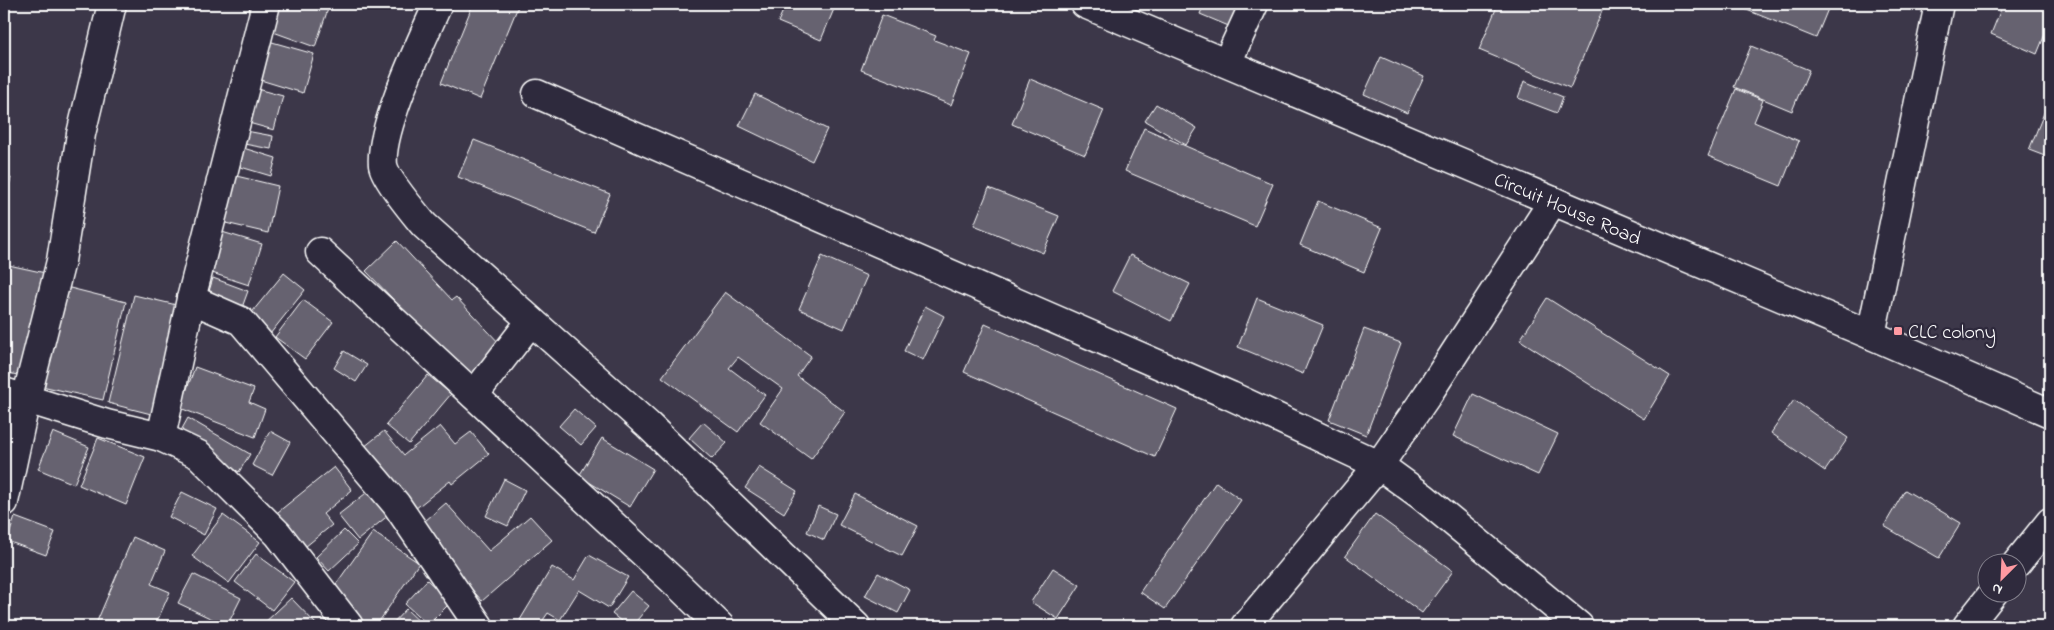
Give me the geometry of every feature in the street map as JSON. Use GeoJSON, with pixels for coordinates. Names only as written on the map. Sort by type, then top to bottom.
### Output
{"type":"FeatureCollection","features":[{"type":"Feature","properties":{"kind":"street"},"geometry":{"type":"LineString","coordinates":[[4,502],[15,396],[61,260],[81,134],[112,4]]}},
{"type":"Feature","properties":{"kind":"street"},"geometry":{"type":"LineString","coordinates":[[161,437],[191,299],[266,4]]}},
{"type":"Feature","properties":{"kind":"street"},"geometry":{"type":"LineString","coordinates":[[438,4],[386,132],[383,167],[401,196],[424,225],[648,425],[856,626]]}},
{"type":"Feature","properties":{"kind":"street","name":"Circuit House Road"},"geometry":{"type":"LineString","coordinates":[[1085,4],[1871,335],[2050,413]]}},
{"type":"Feature","properties":{"kind":"street"},"geometry":{"type":"LineString","coordinates":[[1227,63],[1254,4]]}},
{"type":"Feature","properties":{"kind":"street"},"geometry":{"type":"LineString","coordinates":[[1871,335],[1939,4]]}},
{"type":"Feature","properties":{"kind":"street"},"geometry":{"type":"LineString","coordinates":[[538,94],[1231,396],[1379,464],[1423,497],[1579,626]]}},
{"type":"Feature","properties":{"kind":"street"},"geometry":{"type":"LineString","coordinates":[[1246,626],[1379,464],[1428,394],[1553,201]]}},
{"type":"Feature","properties":{"kind":"street"},"geometry":{"type":"LineString","coordinates":[[320,252],[720,626]]}},
{"type":"Feature","properties":{"kind":"street"},"geometry":{"type":"LineString","coordinates":[[191,299],[241,321],[396,504],[479,626]]}},
{"type":"Feature","properties":{"kind":"street"},"geometry":{"type":"LineString","coordinates":[[474,395],[531,320]]}},
{"type":"Feature","properties":{"kind":"street"},"geometry":{"type":"LineString","coordinates":[[15,396],[107,424],[161,437],[199,456],[278,534],[338,622]]}},
{"type":"Feature","properties":{"kind":"street"},"geometry":{"type":"LineString","coordinates":[[2026,552],[2050,523]]}},
{"type":"Feature","properties":{"kind":"street"},"geometry":{"type":"LineString","coordinates":[[1967,626],[1986,602]]}},
{"type":"Feature","properties":{"kind":"building"},"geometry":{"type":"Polygon","coordinates":[[[274,4],[313,4],[328,9],[315,47],[265,29],[274,4]]]}},
{"type":"Feature","properties":{"kind":"building"},"geometry":{"type":"Polygon","coordinates":[[[473,4],[519,4],[480,99],[441,83],[473,4]]]}},
{"type":"Feature","properties":{"kind":"building"},"geometry":{"type":"Polygon","coordinates":[[[786,4],[820,4],[834,9],[821,40],[778,22],[786,4]]]}},
{"type":"Feature","properties":{"kind":"building"},"geometry":{"type":"Polygon","coordinates":[[[1204,4],[1241,4],[1231,27],[1200,14],[1204,4]]]}},
{"type":"Feature","properties":{"kind":"building"},"geometry":{"type":"Polygon","coordinates":[[[1498,4],[1605,4],[1570,88],[1479,50],[1498,4]]]}},
{"type":"Feature","properties":{"kind":"building"},"geometry":{"type":"Polygon","coordinates":[[[1732,4],[1830,4],[1816,38],[1732,4]]]}},
{"type":"Feature","properties":{"kind":"building"},"geometry":{"type":"Polygon","coordinates":[[[2003,4],[2050,4],[2050,22],[2037,54],[1991,34],[2003,4]]]}},
{"type":"Feature","properties":{"kind":"building"},"geometry":{"type":"Polygon","coordinates":[[[882,15],[936,36],[934,40],[971,54],[951,105],[861,70],[882,15]]]}},
{"type":"Feature","properties":{"kind":"building"},"geometry":{"type":"Polygon","coordinates":[[[265,40],[314,54],[303,93],[254,78],[265,40]]]}},
{"type":"Feature","properties":{"kind":"building"},"geometry":{"type":"Polygon","coordinates":[[[1751,46],[1809,70],[1792,111],[1734,87],[1751,46]]]}},
{"type":"Feature","properties":{"kind":"building"},"geometry":{"type":"Polygon","coordinates":[[[1381,57],[1424,76],[1407,113],[1364,94],[1381,57]]]}},
{"type":"Feature","properties":{"kind":"building"},"geometry":{"type":"Polygon","coordinates":[[[1030,79],[1104,110],[1085,155],[1012,124],[1030,79]]]}},
{"type":"Feature","properties":{"kind":"building"},"geometry":{"type":"Polygon","coordinates":[[[1524,81],[1563,97],[1557,113],[1518,98],[1524,81]]]}},
{"type":"Feature","properties":{"kind":"building"},"geometry":{"type":"Polygon","coordinates":[[[253,88],[283,96],[274,130],[245,122],[253,88]]]}},
{"type":"Feature","properties":{"kind":"building"},"geometry":{"type":"Polygon","coordinates":[[[1736,89],[1763,100],[1754,122],[1799,141],[1781,186],[1708,156],[1736,89]]]}},
{"type":"Feature","properties":{"kind":"building"},"geometry":{"type":"Polygon","coordinates":[[[755,94],[827,129],[812,161],[739,126],[755,94]]]}},
{"type":"Feature","properties":{"kind":"building"},"geometry":{"type":"Polygon","coordinates":[[[1156,104],[1197,128],[1186,145],[1145,121],[1156,104]]]}},
{"type":"Feature","properties":{"kind":"building"},"geometry":{"type":"Polygon","coordinates":[[[2046,108],[2050,110],[2050,158],[2029,150],[2046,108]]]}},
{"type":"Feature","properties":{"kind":"building"},"geometry":{"type":"Polygon","coordinates":[[[1144,128],[1273,184],[1255,226],[1125,171],[1144,128]]]}},
{"type":"Feature","properties":{"kind":"building"},"geometry":{"type":"Polygon","coordinates":[[[246,131],[273,136],[271,149],[244,144],[246,131]]]}},
{"type":"Feature","properties":{"kind":"building"},"geometry":{"type":"Polygon","coordinates":[[[474,140],[610,194],[594,232],[458,177],[474,140]]]}},
{"type":"Feature","properties":{"kind":"building"},"geometry":{"type":"Polygon","coordinates":[[[240,147],[276,158],[271,176],[234,165],[240,147]]]}},
{"type":"Feature","properties":{"kind":"building"},"geometry":{"type":"Polygon","coordinates":[[[228,174],[278,186],[268,233],[217,221],[228,174]]]}},
{"type":"Feature","properties":{"kind":"building"},"geometry":{"type":"Polygon","coordinates":[[[4,176],[11,178],[4,206],[4,176]]]}},
{"type":"Feature","properties":{"kind":"building"},"geometry":{"type":"Polygon","coordinates":[[[989,188],[1059,216],[1043,253],[974,225],[989,188]]]}},
{"type":"Feature","properties":{"kind":"building"},"geometry":{"type":"Polygon","coordinates":[[[1318,201],[1382,228],[1364,272],[1300,245],[1318,201]]]}},
{"type":"Feature","properties":{"kind":"building"},"geometry":{"type":"Polygon","coordinates":[[[222,232],[262,244],[249,285],[209,272],[222,232]]]}},
{"type":"Feature","properties":{"kind":"building"},"geometry":{"type":"Polygon","coordinates":[[[397,241],[452,300],[456,297],[501,345],[468,377],[366,271],[397,241]]]}},
{"type":"Feature","properties":{"kind":"building"},"geometry":{"type":"Polygon","coordinates":[[[1130,255],[1190,284],[1171,321],[1112,291],[1130,255]]]}},
{"type":"Feature","properties":{"kind":"building"},"geometry":{"type":"Polygon","coordinates":[[[822,256],[867,276],[844,329],[799,309],[822,256]]]}},
{"type":"Feature","properties":{"kind":"building"},"geometry":{"type":"Polygon","coordinates":[[[4,264],[50,274],[26,377],[4,372],[4,264]]]}},
{"type":"Feature","properties":{"kind":"building"},"geometry":{"type":"Polygon","coordinates":[[[284,273],[305,290],[270,334],[248,317],[284,273]]]}},
{"type":"Feature","properties":{"kind":"building"},"geometry":{"type":"Polygon","coordinates":[[[213,278],[248,291],[240,313],[206,301],[213,278]]]}},
{"type":"Feature","properties":{"kind":"building"},"geometry":{"type":"Polygon","coordinates":[[[66,287],[126,302],[103,400],[42,386],[66,287]]]}},
{"type":"Feature","properties":{"kind":"building"},"geometry":{"type":"Polygon","coordinates":[[[725,292],[811,356],[797,376],[845,412],[811,459],[760,422],[783,389],[738,357],[729,368],[765,395],[738,432],[662,377],[725,292]]]}},
{"type":"Feature","properties":{"kind":"building"},"geometry":{"type":"Polygon","coordinates":[[[134,295],[185,307],[159,416],[108,403],[134,295]]]}},
{"type":"Feature","properties":{"kind":"building"},"geometry":{"type":"Polygon","coordinates":[[[1257,298],[1323,325],[1303,374],[1238,347],[1257,298]]]}},
{"type":"Feature","properties":{"kind":"building"},"geometry":{"type":"Polygon","coordinates":[[[1547,298],[1670,376],[1644,419],[1520,340],[1547,298]]]}},
{"type":"Feature","properties":{"kind":"building"},"geometry":{"type":"Polygon","coordinates":[[[303,300],[333,322],[305,359],[275,337],[303,300]]]}},
{"type":"Feature","properties":{"kind":"building"},"geometry":{"type":"Polygon","coordinates":[[[925,306],[944,316],[923,360],[904,351],[925,306]]]}},
{"type":"Feature","properties":{"kind":"building"},"geometry":{"type":"Polygon","coordinates":[[[985,324],[1177,409],[1155,457],[964,372],[985,324]]]}},
{"type":"Feature","properties":{"kind":"building"},"geometry":{"type":"Polygon","coordinates":[[[1364,329],[1401,343],[1366,435],[1329,420],[1364,329]]]}},
{"type":"Feature","properties":{"kind":"building"},"geometry":{"type":"Polygon","coordinates":[[[344,351],[367,365],[356,382],[334,368],[344,351]]]}},
{"type":"Feature","properties":{"kind":"building"},"geometry":{"type":"Polygon","coordinates":[[[195,367],[254,389],[249,402],[265,409],[255,437],[180,408],[195,367]]]}},
{"type":"Feature","properties":{"kind":"building"},"geometry":{"type":"Polygon","coordinates":[[[428,375],[451,394],[409,444],[386,425],[428,375]]]}},
{"type":"Feature","properties":{"kind":"building"},"geometry":{"type":"Polygon","coordinates":[[[1473,394],[1558,434],[1538,475],[1453,436],[1473,394]]]}},
{"type":"Feature","properties":{"kind":"building"},"geometry":{"type":"Polygon","coordinates":[[[1794,400],[1848,438],[1825,471],[1771,433],[1794,400]]]}},
{"type":"Feature","properties":{"kind":"building"},"geometry":{"type":"Polygon","coordinates":[[[574,409],[596,428],[581,445],[559,426],[574,409]]]}},
{"type":"Feature","properties":{"kind":"building"},"geometry":{"type":"Polygon","coordinates":[[[4,410],[14,414],[4,446],[4,410]]]}},
{"type":"Feature","properties":{"kind":"building"},"geometry":{"type":"Polygon","coordinates":[[[188,418],[250,454],[239,472],[178,436],[188,418]]]}},
{"type":"Feature","properties":{"kind":"building"},"geometry":{"type":"Polygon","coordinates":[[[703,422],[727,443],[712,459],[689,438],[703,422]]]}},
{"type":"Feature","properties":{"kind":"building"},"geometry":{"type":"Polygon","coordinates":[[[440,426],[455,444],[471,432],[489,454],[452,484],[450,481],[410,513],[359,451],[384,431],[404,455],[440,426]]]}},
{"type":"Feature","properties":{"kind":"building"},"geometry":{"type":"Polygon","coordinates":[[[270,431],[290,442],[272,475],[252,465],[270,431]]]}},
{"type":"Feature","properties":{"kind":"building"},"geometry":{"type":"Polygon","coordinates":[[[53,432],[89,447],[74,484],[38,469],[53,432]]]}},
{"type":"Feature","properties":{"kind":"building"},"geometry":{"type":"Polygon","coordinates":[[[98,438],[145,457],[126,505],[79,485],[98,438]]]}},
{"type":"Feature","properties":{"kind":"building"},"geometry":{"type":"Polygon","coordinates":[[[602,438],[653,469],[630,507],[579,476],[602,438]]]}},
{"type":"Feature","properties":{"kind":"building"},"geometry":{"type":"Polygon","coordinates":[[[334,467],[352,490],[323,514],[332,525],[300,551],[273,516],[334,467]]]}},
{"type":"Feature","properties":{"kind":"building"},"geometry":{"type":"Polygon","coordinates":[[[759,467],[797,491],[784,513],[745,488],[759,467]]]}},
{"type":"Feature","properties":{"kind":"building"},"geometry":{"type":"Polygon","coordinates":[[[504,479],[525,490],[508,526],[486,516],[504,479]]]}},
{"type":"Feature","properties":{"kind":"building"},"geometry":{"type":"Polygon","coordinates":[[[1216,482],[1241,500],[1165,609],[1140,592],[1216,482]]]}},
{"type":"Feature","properties":{"kind":"building"},"geometry":{"type":"Polygon","coordinates":[[[370,490],[390,514],[358,540],[338,515],[370,490]]]}},
{"type":"Feature","properties":{"kind":"building"},"geometry":{"type":"Polygon","coordinates":[[[1905,490],[1961,523],[1939,558],[1884,526],[1905,490]]]}},
{"type":"Feature","properties":{"kind":"building"},"geometry":{"type":"Polygon","coordinates":[[[182,492],[217,509],[204,535],[169,517],[182,492]]]}},
{"type":"Feature","properties":{"kind":"building"},"geometry":{"type":"Polygon","coordinates":[[[855,494],[918,526],[902,556],[839,525],[855,494]]]}},
{"type":"Feature","properties":{"kind":"building"},"geometry":{"type":"Polygon","coordinates":[[[446,503],[489,551],[530,516],[552,540],[482,601],[418,527],[446,503]]]}},
{"type":"Feature","properties":{"kind":"building"},"geometry":{"type":"Polygon","coordinates":[[[818,506],[836,514],[824,540],[807,532],[818,506]]]}},
{"type":"Feature","properties":{"kind":"building"},"geometry":{"type":"Polygon","coordinates":[[[1375,514],[1453,571],[1422,613],[1345,556],[1375,514]]]}},
{"type":"Feature","properties":{"kind":"building"},"geometry":{"type":"Polygon","coordinates":[[[223,515],[260,542],[229,583],[192,556],[223,515]]]}},
{"type":"Feature","properties":{"kind":"building"},"geometry":{"type":"Polygon","coordinates":[[[15,517],[55,532],[46,555],[7,541],[15,517]]]}},
{"type":"Feature","properties":{"kind":"building"},"geometry":{"type":"Polygon","coordinates":[[[344,530],[358,544],[329,571],[316,557],[344,530]]]}},
{"type":"Feature","properties":{"kind":"building"},"geometry":{"type":"Polygon","coordinates":[[[373,532],[419,563],[376,626],[365,626],[345,613],[329,594],[373,532]]]}},
{"type":"Feature","properties":{"kind":"building"},"geometry":{"type":"Polygon","coordinates":[[[133,537],[165,551],[151,584],[170,592],[155,626],[95,626],[133,537]]]}},
{"type":"Feature","properties":{"kind":"building"},"geometry":{"type":"Polygon","coordinates":[[[256,554],[294,582],[272,610],[235,582],[256,554]]]}},
{"type":"Feature","properties":{"kind":"building"},"geometry":{"type":"Polygon","coordinates":[[[589,555],[628,577],[609,608],[579,590],[560,620],[548,613],[539,626],[530,626],[520,620],[552,567],[574,580],[589,555]]]}},
{"type":"Feature","properties":{"kind":"building"},"geometry":{"type":"Polygon","coordinates":[[[1053,568],[1080,585],[1058,619],[1031,602],[1053,568]]]}},
{"type":"Feature","properties":{"kind":"building"},"geometry":{"type":"Polygon","coordinates":[[[878,573],[910,590],[898,613],[865,596],[878,573]]]}},
{"type":"Feature","properties":{"kind":"building"},"geometry":{"type":"Polygon","coordinates":[[[193,574],[241,598],[227,626],[178,603],[193,574]]]}},
{"type":"Feature","properties":{"kind":"building"},"geometry":{"type":"Polygon","coordinates":[[[427,580],[451,602],[428,625],[405,604],[427,580]]]}},
{"type":"Feature","properties":{"kind":"building"},"geometry":{"type":"Polygon","coordinates":[[[631,591],[649,606],[632,626],[627,626],[612,614],[631,591]]]}},
{"type":"Feature","properties":{"kind":"building"},"geometry":{"type":"Polygon","coordinates":[[[291,598],[317,625],[261,626],[291,598]]]}},
{"type":"Feature","properties":{"kind":"building"},"geometry":{"type":"Polygon","coordinates":[[[406,609],[424,626],[390,626],[406,609]]]}},
{"type":"Feature","properties":{"kind":"building"},"geometry":{"type":"Polygon","coordinates":[[[953,621],[963,626],[951,626],[953,621]]]}},
{"type":"Feature","properties":{"kind":"building"},"geometry":{"type":"Polygon","coordinates":[[[4,622],[16,626],[4,626],[4,622]]]}},
{"type":"Feature","properties":{"kind":"place","name":"CLC colony"},"geometry":{"type":"Point","coordinates":[1898,331]}}]}
